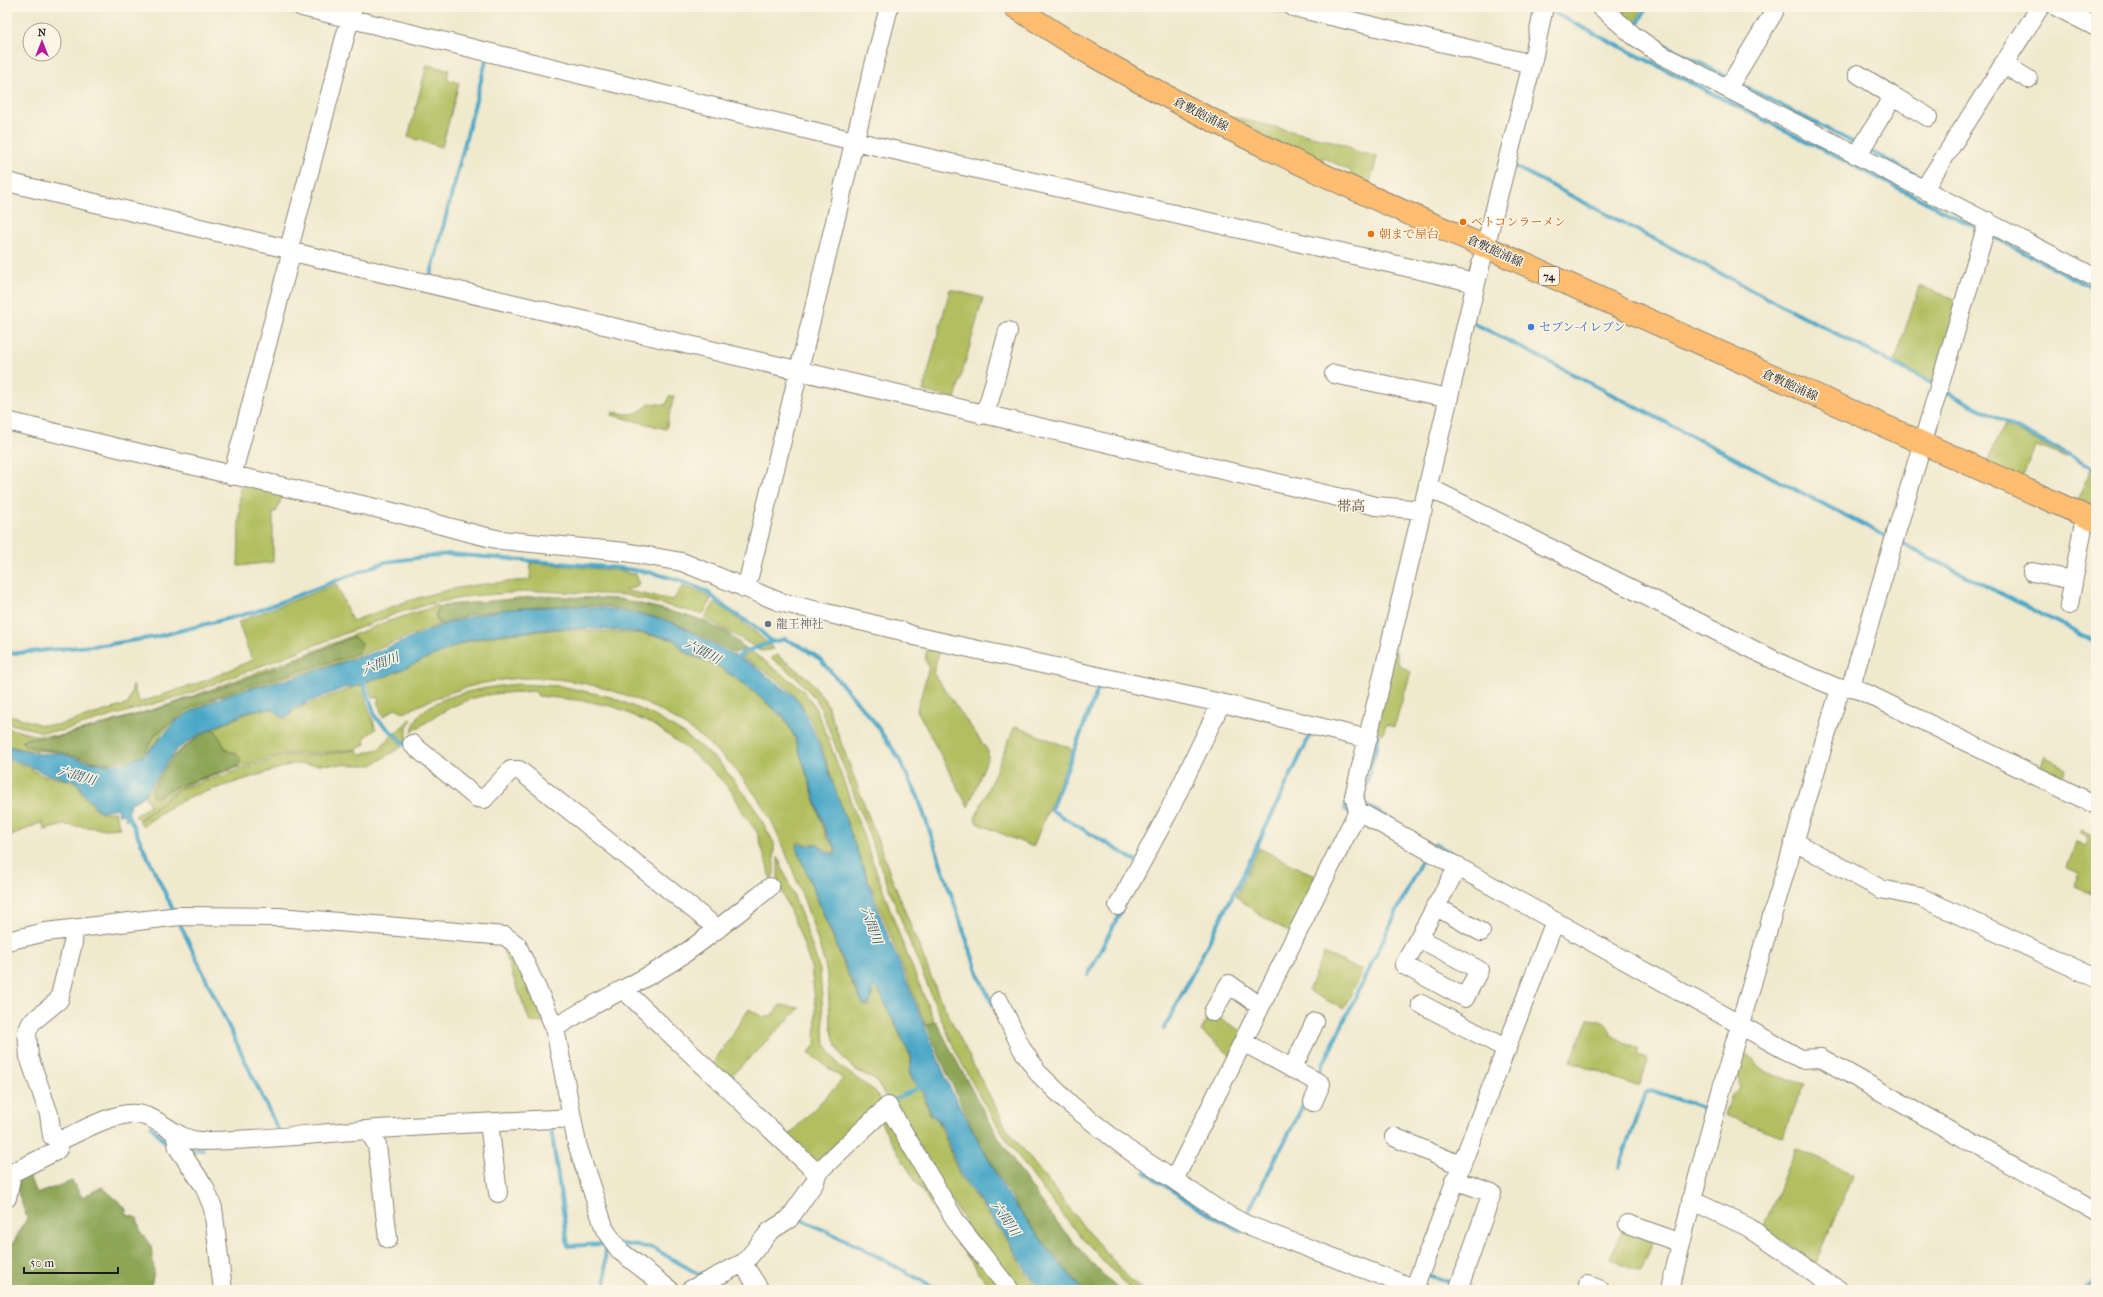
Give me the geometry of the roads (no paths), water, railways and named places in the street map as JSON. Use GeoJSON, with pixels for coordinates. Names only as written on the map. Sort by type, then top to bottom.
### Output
{"type":"FeatureCollection","features":[{"type":"Feature","properties":{"kind":"main road","name":"倉敷飽浦線"},"geometry":{"type":"LineString","coordinates":[[1015,7],[1090,55],[1283,157],[2091,519]]}},
{"type":"Feature","properties":{"kind":"street"},"geometry":{"type":"LineString","coordinates":[[302,7],[854,144],[1471,282]]}},
{"type":"Feature","properties":{"kind":"street"},"geometry":{"type":"LineString","coordinates":[[746,583],[889,7]]}},
{"type":"Feature","properties":{"kind":"street"},"geometry":{"type":"LineString","coordinates":[[1293,7],[1527,63]]}},
{"type":"Feature","properties":{"kind":"street"},"geometry":{"type":"LineString","coordinates":[[1601,7],[1646,45],[1730,83],[1927,184],[1986,228],[2096,278]]}},
{"type":"Feature","properties":{"kind":"street"},"geometry":{"type":"LineString","coordinates":[[1927,184],[2040,7]]}},
{"type":"Feature","properties":{"kind":"street"},"geometry":{"type":"LineString","coordinates":[[2057,7],[2096,27]]}},
{"type":"Feature","properties":{"kind":"street"},"geometry":{"type":"LineString","coordinates":[[1174,1180],[1356,815],[1354,796],[1365,736],[1418,510],[1428,487],[1449,398],[1471,282],[1486,247],[1506,163],[1527,63],[1544,10]]}},
{"type":"Feature","properties":{"kind":"street"},"geometry":{"type":"LineString","coordinates":[[1730,83],[1774,12]]}},
{"type":"Feature","properties":{"kind":"street"},"geometry":{"type":"LineString","coordinates":[[233,471],[291,250],[291,241],[349,18]]}},
{"type":"Feature","properties":{"kind":"street"},"geometry":{"type":"LineString","coordinates":[[2003,64],[2028,80]]}},
{"type":"Feature","properties":{"kind":"street"},"geometry":{"type":"LineString","coordinates":[[1858,74],[1928,117]]}},
{"type":"Feature","properties":{"kind":"street"},"geometry":{"type":"LineString","coordinates":[[1860,150],[1892,96]]}},
{"type":"Feature","properties":{"kind":"street"},"geometry":{"type":"LineString","coordinates":[[7,182],[291,250],[800,367],[1376,506],[1418,510]]}},
{"type":"Feature","properties":{"kind":"street"},"geometry":{"type":"LineString","coordinates":[[1670,1290],[1691,1200],[1741,1020],[1798,844],[1845,688],[1895,541],[1986,228]]}},
{"type":"Feature","properties":{"kind":"street"},"geometry":{"type":"LineString","coordinates":[[984,411],[1008,331]]}},
{"type":"Feature","properties":{"kind":"street"},"geometry":{"type":"LineString","coordinates":[[1334,374],[1449,398]]}},
{"type":"Feature","properties":{"kind":"street"},"geometry":{"type":"LineString","coordinates":[[7,421],[233,471],[501,540],[625,552],[656,556],[682,562],[746,583],[780,602],[902,631],[914,636],[1365,736]]}},
{"type":"Feature","properties":{"kind":"street"},"geometry":{"type":"LineString","coordinates":[[1428,487],[1786,666],[1845,688],[2096,804]]}},
{"type":"Feature","properties":{"kind":"street"},"geometry":{"type":"LineString","coordinates":[[2069,605],[2073,580],[2091,519]]}},
{"type":"Feature","properties":{"kind":"street"},"geometry":{"type":"LineString","coordinates":[[2032,572],[2073,580]]}},
{"type":"Feature","properties":{"kind":"street"},"geometry":{"type":"LineString","coordinates":[[1118,906],[1142,863],[1221,703]]}},
{"type":"Feature","properties":{"kind":"street"},"geometry":{"type":"LineString","coordinates":[[412,744],[477,798],[484,799],[511,770],[519,770],[718,929]]}},
{"type":"Feature","properties":{"kind":"street"},"geometry":{"type":"LineString","coordinates":[[1356,815],[1553,926],[1741,1020],[1801,1059],[1821,1058],[2096,1212]]}},
{"type":"Feature","properties":{"kind":"street"},"geometry":{"type":"LineString","coordinates":[[1798,844],[1881,889],[1920,897],[2096,978]]}},
{"type":"Feature","properties":{"kind":"street"},"geometry":{"type":"LineString","coordinates":[[1419,938],[1455,871]]}},
{"type":"Feature","properties":{"kind":"street"},"geometry":{"type":"LineString","coordinates":[[555,1028],[588,1007],[621,992],[676,959],[718,929],[770,887]]}},
{"type":"Feature","properties":{"kind":"street"},"geometry":{"type":"LineString","coordinates":[[1435,906],[1481,932]]}},
{"type":"Feature","properties":{"kind":"street"},"geometry":{"type":"LineString","coordinates":[[7,941],[46,932],[74,930],[176,917],[279,917],[505,936],[517,945],[555,1028],[577,1144],[602,1222],[615,1245],[670,1290]]}},
{"type":"Feature","properties":{"kind":"street"},"geometry":{"type":"LineString","coordinates":[[1000,1001],[1022,1049],[1038,1073],[1071,1105],[1121,1144],[1219,1210],[1245,1224],[1416,1289],[1553,926]]}},
{"type":"Feature","properties":{"kind":"street"},"geometry":{"type":"LineString","coordinates":[[74,930],[73,943],[59,1000],[31,1023],[27,1032],[29,1057],[49,1114],[52,1136],[61,1140],[117,1117],[129,1114],[147,1116],[178,1144],[204,1186],[213,1208],[222,1290]]}},
{"type":"Feature","properties":{"kind":"street"},"geometry":{"type":"LineString","coordinates":[[1213,1012],[1229,984],[1260,1006]]}},
{"type":"Feature","properties":{"kind":"street"},"geometry":{"type":"LineString","coordinates":[[621,992],[815,1170],[815,1182],[788,1218],[770,1231],[746,1261],[690,1290]]}},
{"type":"Feature","properties":{"kind":"street"},"geometry":{"type":"LineString","coordinates":[[1421,1004],[1507,1049]]}},
{"type":"Feature","properties":{"kind":"street"},"geometry":{"type":"LineString","coordinates":[[1292,1069],[1315,1022]]}},
{"type":"Feature","properties":{"kind":"street"},"geometry":{"type":"LineString","coordinates":[[1243,1042],[1321,1084],[1313,1102]]}},
{"type":"Feature","properties":{"kind":"street"},"geometry":{"type":"LineString","coordinates":[[815,1170],[888,1106],[957,1223],[1010,1290]]}},
{"type":"Feature","properties":{"kind":"street"},"geometry":{"type":"LineString","coordinates":[[178,1144],[182,1138],[190,1140],[489,1128],[571,1118]]}},
{"type":"Feature","properties":{"kind":"street"},"geometry":{"type":"LineString","coordinates":[[489,1128],[498,1193]]}},
{"type":"Feature","properties":{"kind":"street"},"geometry":{"type":"LineString","coordinates":[[369,1134],[377,1145],[388,1239]]}},
{"type":"Feature","properties":{"kind":"street"},"geometry":{"type":"LineString","coordinates":[[1394,1138],[1459,1178],[1492,1193],[1459,1286]]}},
{"type":"Feature","properties":{"kind":"street"},"geometry":{"type":"LineString","coordinates":[[7,1198],[10,1174],[54,1152],[58,1149],[61,1140]]}},
{"type":"Feature","properties":{"kind":"street"},"geometry":{"type":"LineString","coordinates":[[1691,1200],[1748,1227],[1838,1290]]}},
{"type":"Feature","properties":{"kind":"street"},"geometry":{"type":"LineString","coordinates":[[1628,1224],[1681,1243]]}},
{"type":"Feature","properties":{"kind":"street"},"geometry":{"type":"LineString","coordinates":[[746,1261],[760,1290]]}},
{"type":"Feature","properties":{"kind":"water","name":"六間川"},"geometry":{"type":"Polygon","coordinates":[[[565,606],[605,608],[662,619],[678,625],[754,666],[793,695],[800,703],[818,741],[882,921],[950,1088],[1008,1196],[1058,1262],[1083,1290],[1042,1290],[1027,1272],[1011,1244],[960,1174],[942,1126],[938,1119],[931,1115],[923,1091],[913,1080],[910,1073],[912,1058],[879,991],[874,985],[869,1005],[864,1005],[849,975],[796,847],[798,844],[806,846],[816,844],[828,853],[835,854],[836,848],[827,835],[795,738],[785,718],[743,683],[718,666],[684,651],[675,640],[644,633],[601,629],[561,628],[500,634],[469,640],[387,676],[366,681],[364,685],[344,688],[295,708],[287,717],[282,717],[273,709],[252,710],[200,734],[176,750],[143,797],[129,804],[130,810],[128,811],[131,818],[126,820],[124,814],[119,815],[117,808],[100,812],[84,794],[77,782],[43,773],[26,764],[7,759],[7,746],[40,754],[59,753],[88,762],[111,765],[126,763],[145,755],[176,721],[188,713],[231,693],[289,679],[382,650],[440,626],[469,617],[509,609],[565,606]]]}},
{"type":"Feature","properties":{"kind":"waterway"},"geometry":{"type":"LineString","coordinates":[[275,7],[300,13]]}},
{"type":"Feature","properties":{"kind":"waterway"},"geometry":{"type":"LineString","coordinates":[[1264,7],[1290,13]]}},
{"type":"Feature","properties":{"kind":"waterway"},"geometry":{"type":"LineString","coordinates":[[1636,27],[1647,7]]}},
{"type":"Feature","properties":{"kind":"waterway"},"geometry":{"type":"LineString","coordinates":[[1548,10],[1981,230]]}},
{"type":"Feature","properties":{"kind":"waterway"},"geometry":{"type":"LineString","coordinates":[[1655,40],[1729,78]]}},
{"type":"Feature","properties":{"kind":"waterway"},"geometry":{"type":"LineString","coordinates":[[430,278],[487,57]]}},
{"type":"Feature","properties":{"kind":"waterway"},"geometry":{"type":"LineString","coordinates":[[1736,82],[1858,145]]}},
{"type":"Feature","properties":{"kind":"waterway"},"geometry":{"type":"LineString","coordinates":[[1866,149],[1924,179]]}},
{"type":"Feature","properties":{"kind":"waterway"},"geometry":{"type":"LineString","coordinates":[[1512,165],[1935,385]]}},
{"type":"Feature","properties":{"kind":"waterway"},"geometry":{"type":"LineString","coordinates":[[1988,234],[2096,290]]}},
{"type":"Feature","properties":{"kind":"waterway"},"geometry":{"type":"LineString","coordinates":[[1472,322],[1891,539]]}},
{"type":"Feature","properties":{"kind":"waterway"},"geometry":{"type":"LineString","coordinates":[[1943,390],[2096,469]]}},
{"type":"Feature","properties":{"kind":"waterway"},"geometry":{"type":"LineString","coordinates":[[1899,542],[2096,642]]}},
{"type":"Feature","properties":{"kind":"waterway"},"geometry":{"type":"LineString","coordinates":[[7,654],[111,644],[155,637],[254,612],[385,562],[449,554],[619,568],[653,573],[681,581],[706,591],[727,609],[757,628],[772,642]]}},
{"type":"Feature","properties":{"kind":"waterway"},"geometry":{"type":"LineString","coordinates":[[734,660],[744,652],[785,639],[802,647],[820,659],[872,719],[898,757],[918,797],[980,979],[993,1005]]}},
{"type":"Feature","properties":{"kind":"waterway","name":"六間川"},"geometry":{"type":"LineString","coordinates":[[363,681],[376,718],[407,746]]}},
{"type":"Feature","properties":{"kind":"waterway"},"geometry":{"type":"LineString","coordinates":[[1101,681],[1051,810],[1136,861]]}},
{"type":"Feature","properties":{"kind":"waterway"},"geometry":{"type":"LineString","coordinates":[[1164,1029],[1239,883],[1312,731]]}},
{"type":"Feature","properties":{"kind":"waterway"},"geometry":{"type":"LineString","coordinates":[[1374,735],[1379,736],[1364,793],[1366,805],[1396,822]]}},
{"type":"Feature","properties":{"kind":"waterway"},"geometry":{"type":"LineString","coordinates":[[1347,798],[1345,809],[1352,814]]}},
{"type":"Feature","properties":{"kind":"waterway"},"geometry":{"type":"LineString","coordinates":[[128,815],[174,912]]}},
{"type":"Feature","properties":{"kind":"waterway"},"geometry":{"type":"LineString","coordinates":[[1435,844],[1478,868]]}},
{"type":"Feature","properties":{"kind":"waterway"},"geometry":{"type":"LineString","coordinates":[[1317,1077],[1424,855]]}},
{"type":"Feature","properties":{"kind":"waterway"},"geometry":{"type":"LineString","coordinates":[[1088,975],[1121,911]]}},
{"type":"Feature","properties":{"kind":"waterway"},"geometry":{"type":"LineString","coordinates":[[179,922],[279,1132]]}},
{"type":"Feature","properties":{"kind":"waterway"},"geometry":{"type":"LineString","coordinates":[[891,1101],[924,1085]]}},
{"type":"Feature","properties":{"kind":"waterway"},"geometry":{"type":"LineString","coordinates":[[1619,1167],[1645,1093],[1651,1090],[1711,1111]]}},
{"type":"Feature","properties":{"kind":"waterway"},"geometry":{"type":"LineString","coordinates":[[1246,1217],[1306,1099]]}},
{"type":"Feature","properties":{"kind":"waterway"},"geometry":{"type":"LineString","coordinates":[[151,1126],[172,1150]]}},
{"type":"Feature","properties":{"kind":"waterway"},"geometry":{"type":"LineString","coordinates":[[547,1127],[551,1127],[568,1246],[605,1244]]}},
{"type":"Feature","properties":{"kind":"waterway"},"geometry":{"type":"LineString","coordinates":[[186,1151],[203,1149]]}},
{"type":"Feature","properties":{"kind":"waterway"},"geometry":{"type":"LineString","coordinates":[[1145,1172],[1200,1209],[1241,1231]]}},
{"type":"Feature","properties":{"kind":"waterway"},"geometry":{"type":"LineString","coordinates":[[796,1217],[858,1246],[939,1290]]}},
{"type":"Feature","properties":{"kind":"waterway"},"geometry":{"type":"LineString","coordinates":[[606,1290],[605,1244],[609,1244]]}},
{"type":"Feature","properties":{"kind":"waterway"},"geometry":{"type":"LineString","coordinates":[[621,1244],[653,1248],[700,1275],[705,1273]]}},
{"type":"Feature","properties":{"kind":"waterway"},"geometry":{"type":"LineString","coordinates":[[1428,1272],[1427,1275],[1456,1284]]}},
{"type":"Feature","properties":{"kind":"waterway"},"geometry":{"type":"LineString","coordinates":[[2084,1290],[2096,1281]]}},
{"type":"Feature","properties":{"kind":"waterway"},"geometry":{"type":"LineString","coordinates":[[1380,1290],[1382,1285]]}},
{"type":"Feature","properties":{"kind":"waterway"},"geometry":{"type":"LineString","coordinates":[[1464,1286],[1476,1290]]}},
{"type":"Feature","properties":{"kind":"place","name":"ベトコンラーメン"},"geometry":{"type":"Point","coordinates":[1463,222]}},
{"type":"Feature","properties":{"kind":"place","name":"朝まで屋台"},"geometry":{"type":"Point","coordinates":[1371,234]}},
{"type":"Feature","properties":{"kind":"place","name":"セブン-イレブン"},"geometry":{"type":"Point","coordinates":[1531,327]}},
{"type":"Feature","properties":{"kind":"place","name":"龍王神社"},"geometry":{"type":"Point","coordinates":[768,624]}},
{"type":"Feature","properties":{"kind":"district","name":"帯高"},"geometry":{"type":"Point","coordinates":[1351,506]}}]}
